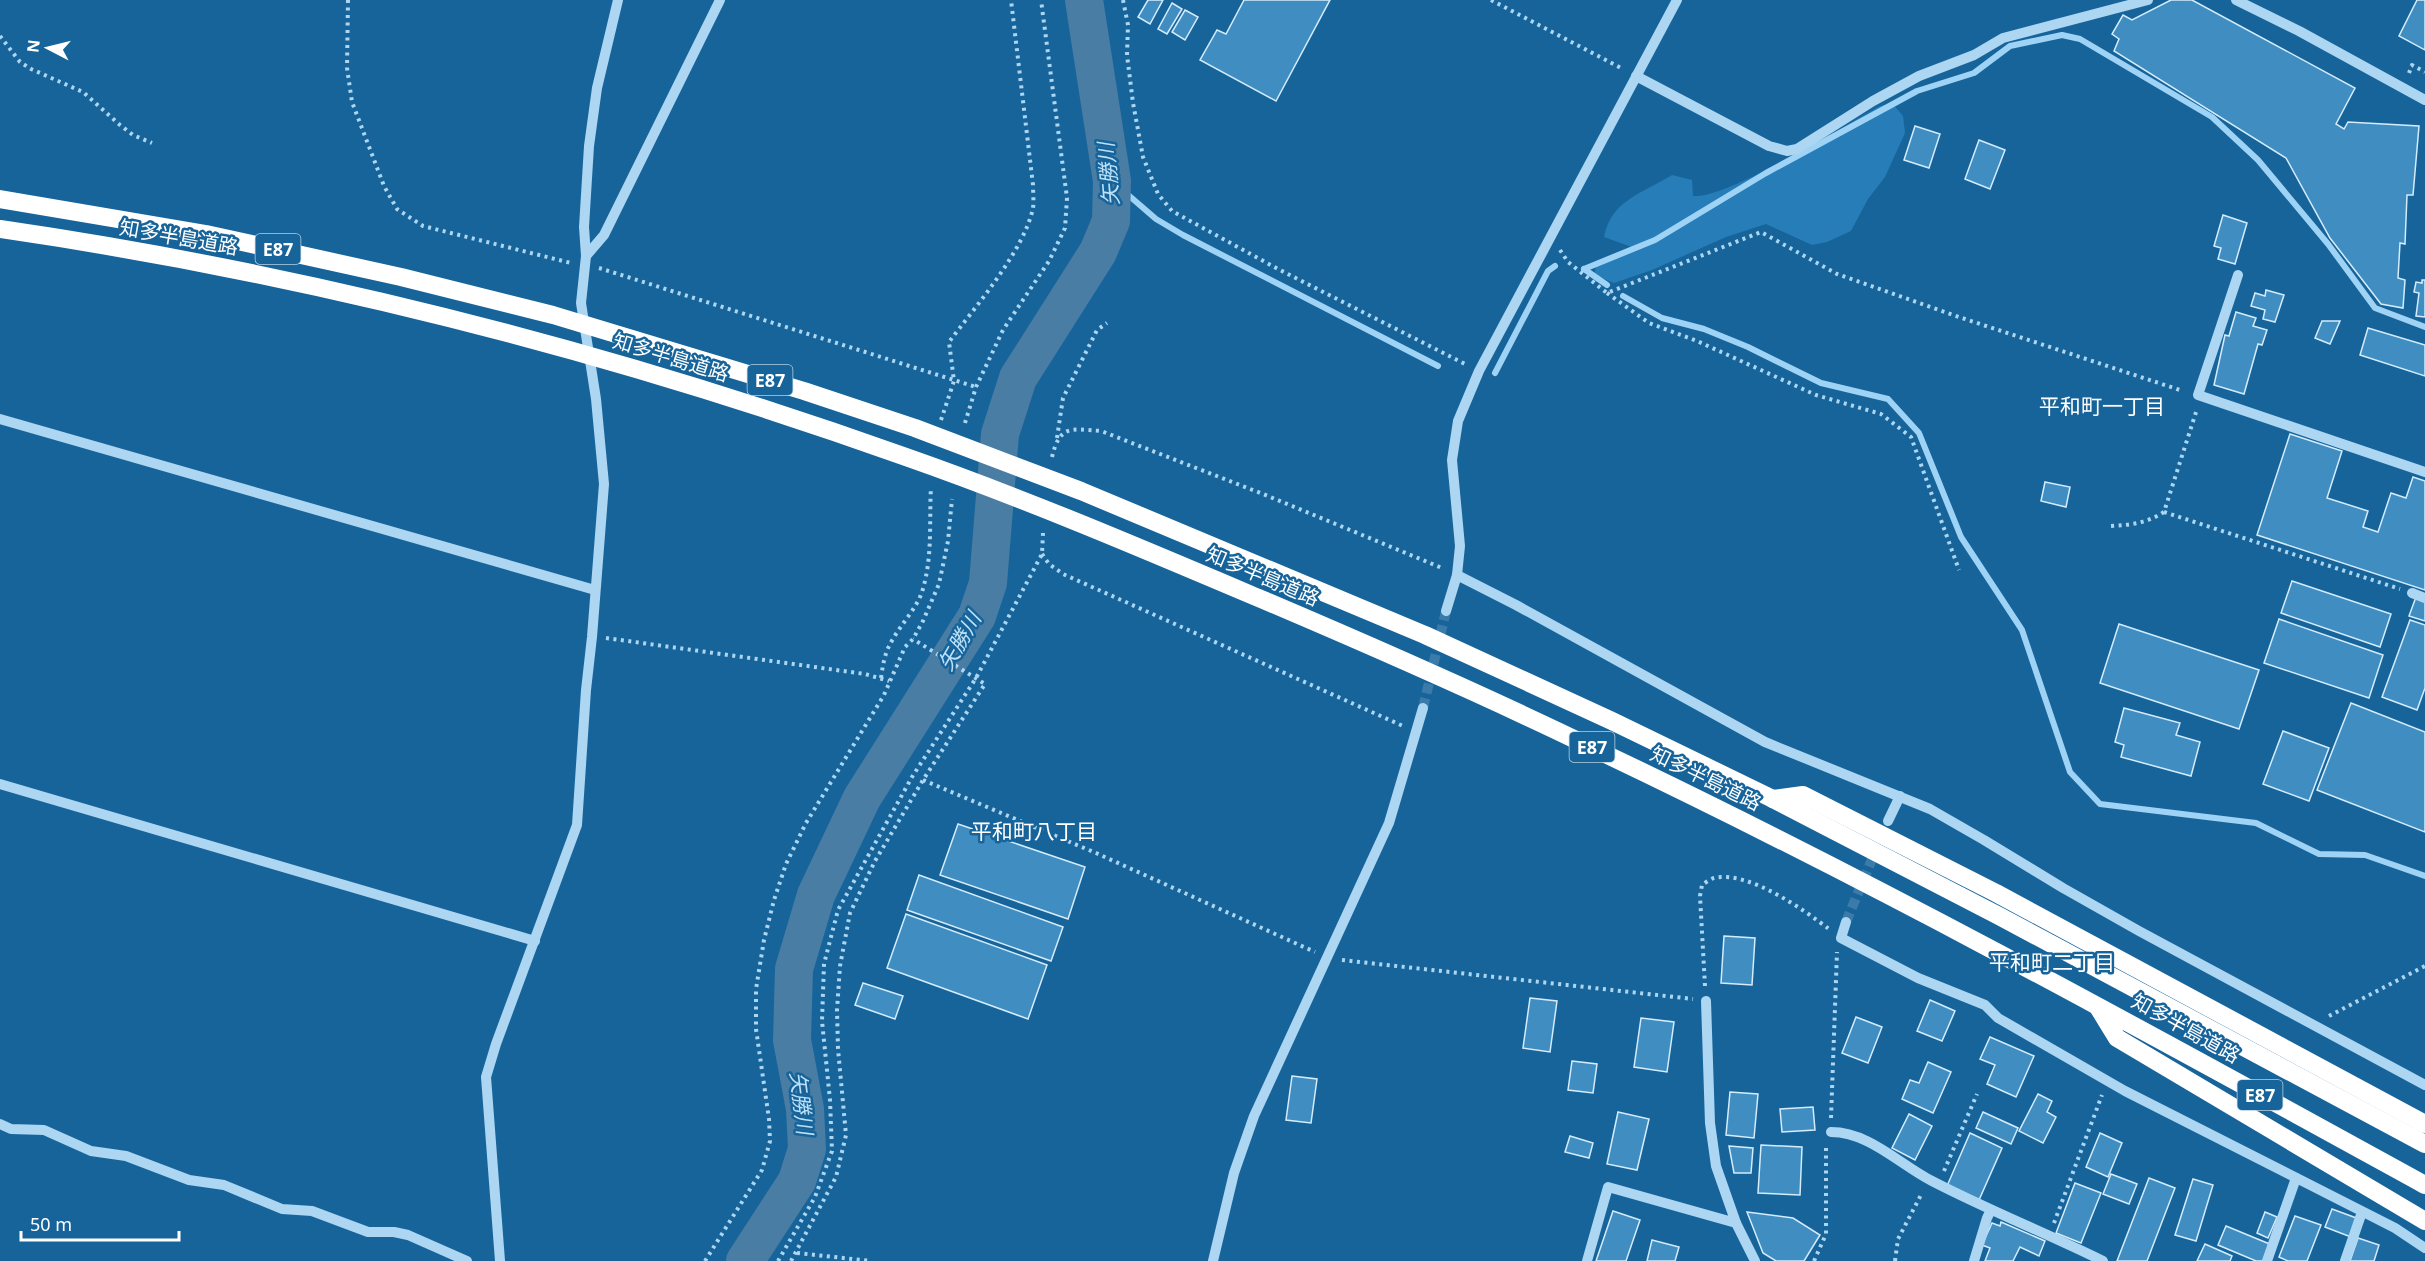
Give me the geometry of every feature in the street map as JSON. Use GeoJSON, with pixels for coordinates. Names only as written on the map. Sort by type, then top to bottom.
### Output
{"type":"FeatureCollection","features":[{"type":"Feature","properties":{"kind":"highway","name":"知多半島道路"},"geometry":{"type":"LineString","coordinates":[[0,199],[206,234],[402,277],[553,315],[915,428],[1081,490],[1425,635],[1773,799],[2000,916],[2425,1144]]}},
{"type":"Feature","properties":{"kind":"highway","name":"知多半島道路"},"geometry":{"type":"LineString","coordinates":[[0,230],[203,263],[397,304],[548,344],[625,365],[907,457],[1075,520],[1415,665],[1598,750],[1791,845],[2096,1004],[2425,1185]]}},
{"type":"Feature","properties":{"kind":"highway"},"geometry":{"type":"LineString","coordinates":[[1773,799],[1803,795],[1996,893],[2425,1124]]}},
{"type":"Feature","properties":{"kind":"highway"},"geometry":{"type":"LineString","coordinates":[[2096,1004],[2117,1038],[2425,1221]]}},
{"type":"Feature","properties":{"kind":"street"},"geometry":{"type":"LineString","coordinates":[[500,1261],[486,1077],[495,1044],[536,941],[577,825],[604,484],[596,399],[581,303],[586,256],[584,227],[589,146],[597,88],[618,0]]}},
{"type":"Feature","properties":{"kind":"street"},"geometry":{"type":"LineString","coordinates":[[586,256],[604,235],[720,0]]}},
{"type":"Feature","properties":{"kind":"street"},"geometry":{"type":"LineString","coordinates":[[1446,611],[1457,574],[1460,546],[1452,460],[1458,421],[1479,371],[1677,0]]}},
{"type":"Feature","properties":{"kind":"street"},"geometry":{"type":"LineString","coordinates":[[1636,76],[1769,146],[1787,151],[1797,149],[1873,101],[1919,76],[1974,55],[2003,38],[2148,0]]}},
{"type":"Feature","properties":{"kind":"street"},"geometry":{"type":"LineString","coordinates":[[2236,0],[2299,31],[2425,100]]}},
{"type":"Feature","properties":{"kind":"street"},"geometry":{"type":"LineString","coordinates":[[2238,275],[2199,396],[2425,472]]}},
{"type":"Feature","properties":{"kind":"street"},"geometry":{"type":"LineString","coordinates":[[0,419],[596,590]]}},
{"type":"Feature","properties":{"kind":"street"},"geometry":{"type":"LineString","coordinates":[[1457,574],[1765,742],[1930,809],[2072,894],[2425,1085]]}},
{"type":"Feature","properties":{"kind":"street"},"geometry":{"type":"LineString","coordinates":[[2412,593],[2425,598]]}},
{"type":"Feature","properties":{"kind":"street"},"geometry":{"type":"LineString","coordinates":[[1213,1261],[1234,1173],[1254,1116],[1389,823],[1423,708]]}},
{"type":"Feature","properties":{"kind":"street"},"geometry":{"type":"LineString","coordinates":[[0,784],[536,941]]}},
{"type":"Feature","properties":{"kind":"street"},"geometry":{"type":"LineString","coordinates":[[1888,821],[1900,796]]}},
{"type":"Feature","properties":{"kind":"street"},"geometry":{"type":"LineString","coordinates":[[1846,922],[1841,938],[1918,978],[1985,1005],[1998,1018],[2107,1081],[2395,1228],[2425,1248]]}},
{"type":"Feature","properties":{"kind":"street"},"geometry":{"type":"LineString","coordinates":[[1706,1001],[1710,1123],[1716,1166],[1736,1223],[1755,1261]]}},
{"type":"Feature","properties":{"kind":"street"},"geometry":{"type":"LineString","coordinates":[[0,1124],[11,1129],[44,1130],[91,1151],[126,1156],[189,1180],[224,1185],[282,1209],[312,1211],[368,1232],[394,1232],[408,1235],[467,1261]]}},
{"type":"Feature","properties":{"kind":"street"},"geometry":{"type":"LineString","coordinates":[[1831,1132],[1846,1132],[1861,1138],[1934,1182],[2103,1261]]}},
{"type":"Feature","properties":{"kind":"street"},"geometry":{"type":"LineString","coordinates":[[2267,1261],[2296,1178]]}},
{"type":"Feature","properties":{"kind":"street"},"geometry":{"type":"LineString","coordinates":[[1587,1261],[1608,1187],[1736,1223]]}},
{"type":"Feature","properties":{"kind":"street"},"geometry":{"type":"LineString","coordinates":[[1974,1261],[1991,1210]]}},
{"type":"Feature","properties":{"kind":"street"},"geometry":{"type":"LineString","coordinates":[[2345,1261],[2362,1212]]}},
{"type":"Feature","properties":{"kind":"path"},"geometry":{"type":"LineString","coordinates":[[939,429],[954,381],[950,342],[1010,258],[1022,236],[1033,207],[1033,185],[1011,0]]}},
{"type":"Feature","properties":{"kind":"path"},"geometry":{"type":"LineString","coordinates":[[965,423],[976,387],[1003,330],[1049,261],[1065,228],[1067,198],[1041,0]]}},
{"type":"Feature","properties":{"kind":"path"},"geometry":{"type":"LineString","coordinates":[[1123,0],[1128,25],[1127,55],[1132,103],[1143,157],[1158,194],[1172,211],[1479,371]]}},
{"type":"Feature","properties":{"kind":"path"},"geometry":{"type":"LineString","coordinates":[[1491,0],[1636,76]]}},
{"type":"Feature","properties":{"kind":"path"},"geometry":{"type":"LineString","coordinates":[[0,36],[20,62],[83,92],[120,125],[134,135],[152,143]]}},
{"type":"Feature","properties":{"kind":"path"},"geometry":{"type":"LineString","coordinates":[[1606,293],[1761,232],[1837,274],[2199,396],[2164,512],[2136,524],[2111,526]]}},
{"type":"Feature","properties":{"kind":"path"},"geometry":{"type":"LineString","coordinates":[[1552,236],[1568,262],[1649,324],[1697,341],[1816,395],[1881,414],[1911,437],[1959,570]]}},
{"type":"Feature","properties":{"kind":"path"},"geometry":{"type":"LineString","coordinates":[[1052,457],[1063,398],[1097,330],[1107,323]]}},
{"type":"Feature","properties":{"kind":"path"},"geometry":{"type":"LineString","coordinates":[[1056,441],[1062,433],[1073,429],[1101,431],[1263,494],[1457,574]]}},
{"type":"Feature","properties":{"kind":"path"},"geometry":{"type":"LineString","coordinates":[[881,678],[885,656],[892,641],[922,592],[932,531],[932,481]]}},
{"type":"Feature","properties":{"kind":"path"},"geometry":{"type":"LineString","coordinates":[[705,1261],[762,1170],[770,1141],[756,1029],[756,990],[764,940],[774,900],[786,864],[806,823],[884,695],[905,647],[913,639],[939,584],[948,541],[952,499]]}},
{"type":"Feature","properties":{"kind":"path"},"geometry":{"type":"LineString","coordinates":[[2164,512],[2412,593]]}},
{"type":"Feature","properties":{"kind":"path"},"geometry":{"type":"LineString","coordinates":[[778,1261],[815,1197],[832,1151],[830,1100],[822,1022],[824,964],[838,910],[912,777],[976,678],[1042,554],[1042,533]]}},
{"type":"Feature","properties":{"kind":"path"},"geometry":{"type":"LineString","coordinates":[[1042,554],[1049,564],[1063,574],[1417,732]]}},
{"type":"Feature","properties":{"kind":"path"},"geometry":{"type":"LineString","coordinates":[[592,637],[622,639],[865,674],[889,681]]}},
{"type":"Feature","properties":{"kind":"path"},"geometry":{"type":"LineString","coordinates":[[791,1261],[836,1177],[846,1135],[838,1049],[837,1010],[840,966],[850,913],[875,861],[923,780],[985,684],[913,639]]}},
{"type":"Feature","properties":{"kind":"path"},"geometry":{"type":"LineString","coordinates":[[923,780],[1096,853],[1328,958],[1706,1001],[1700,896],[1702,885],[1712,878],[1727,878],[1755,885],[1808,913],[1841,938],[1836,955],[1831,1132],[1826,1136],[1826,1234],[1814,1261]]}},
{"type":"Feature","properties":{"kind":"path"},"geometry":{"type":"LineString","coordinates":[[2313,1024],[2425,966]]}},
{"type":"Feature","properties":{"kind":"path"},"geometry":{"type":"LineString","coordinates":[[2049,1235],[2107,1081]]}},
{"type":"Feature","properties":{"kind":"path"},"geometry":{"type":"LineString","coordinates":[[1895,1261],[1898,1239],[1912,1208],[1934,1182],[1977,1094]]}},
{"type":"Feature","properties":{"kind":"path"},"geometry":{"type":"LineString","coordinates":[[797,1253],[871,1261]]}},
{"type":"Feature","properties":{"kind":"shaded area"},"geometry":{"type":"Polygon","coordinates":[[[1892,103],[1903,116],[1905,133],[1885,177],[1868,199],[1851,231],[1827,242],[1812,245],[1766,224],[1726,237],[1652,270],[1614,283],[1594,275],[1596,267],[1637,249],[1604,237],[1614,214],[1621,206],[1640,193],[1672,175],[1692,180],[1693,196],[1709,194],[1732,186],[1786,160],[1880,106],[1892,103]]]}},
{"type":"Feature","properties":{"kind":"building"},"geometry":{"type":"Polygon","coordinates":[[[1148,0],[1163,0],[1150,24],[1138,17],[1148,0]]]}},
{"type":"Feature","properties":{"kind":"building"},"geometry":{"type":"Polygon","coordinates":[[[1244,0],[1330,0],[1276,101],[1200,60],[1217,30],[1226,34],[1244,0]]]}},
{"type":"Feature","properties":{"kind":"building"},"geometry":{"type":"Polygon","coordinates":[[[2171,0],[2192,0],[2355,88],[2336,124],[2344,129],[2348,122],[2419,126],[2413,195],[2407,195],[2405,244],[2400,243],[2398,278],[2405,280],[2403,308],[2381,304],[2330,238],[2286,158],[2114,51],[2119,39],[2112,34],[2123,15],[2132,20],[2171,0]]]}},
{"type":"Feature","properties":{"kind":"building"},"geometry":{"type":"Polygon","coordinates":[[[2417,0],[2425,0],[2425,50],[2399,36],[2417,0]]]}},
{"type":"Feature","properties":{"kind":"building"},"geometry":{"type":"Polygon","coordinates":[[[1172,3],[1182,9],[1167,34],[1158,29],[1172,3]]]}},
{"type":"Feature","properties":{"kind":"building"},"geometry":{"type":"Polygon","coordinates":[[[1185,10],[1198,17],[1185,40],[1172,32],[1185,10]]]}},
{"type":"Feature","properties":{"kind":"building"},"geometry":{"type":"Polygon","coordinates":[[[1915,126],[1940,134],[1929,168],[1904,160],[1915,126]]]}},
{"type":"Feature","properties":{"kind":"building"},"geometry":{"type":"Polygon","coordinates":[[[1979,140],[2005,150],[1990,189],[1965,179],[1979,140]]]}},
{"type":"Feature","properties":{"kind":"building"},"geometry":{"type":"Polygon","coordinates":[[[2223,215],[2247,223],[2235,264],[2218,259],[2221,248],[2214,246],[2223,215]]]}},
{"type":"Feature","properties":{"kind":"building"},"geometry":{"type":"Polygon","coordinates":[[[2422,280],[2425,280],[2425,317],[2416,316],[2419,293],[2414,292],[2416,282],[2422,283],[2422,280]]]}},
{"type":"Feature","properties":{"kind":"building"},"geometry":{"type":"Polygon","coordinates":[[[2266,290],[2284,295],[2275,322],[2263,319],[2265,310],[2251,306],[2255,293],[2265,296],[2266,290]]]}},
{"type":"Feature","properties":{"kind":"building"},"geometry":{"type":"Polygon","coordinates":[[[2236,312],[2256,318],[2253,326],[2267,330],[2262,345],[2258,344],[2244,394],[2214,385],[2225,335],[2229,336],[2236,312]]]}},
{"type":"Feature","properties":{"kind":"building"},"geometry":{"type":"Polygon","coordinates":[[[2322,321],[2340,321],[2330,344],[2315,338],[2322,321]]]}},
{"type":"Feature","properties":{"kind":"building"},"geometry":{"type":"Polygon","coordinates":[[[2368,328],[2425,345],[2425,376],[2360,355],[2368,328]]]}},
{"type":"Feature","properties":{"kind":"building"},"geometry":{"type":"Polygon","coordinates":[[[2290,434],[2342,451],[2327,498],[2368,511],[2363,527],[2378,532],[2391,493],[2406,498],[2413,477],[2425,481],[2425,590],[2257,535],[2290,434]]]}},
{"type":"Feature","properties":{"kind":"building"},"geometry":{"type":"Polygon","coordinates":[[[2045,482],[2070,487],[2066,507],[2041,501],[2045,482]]]}},
{"type":"Feature","properties":{"kind":"building"},"geometry":{"type":"Polygon","coordinates":[[[2292,581],[2391,614],[2380,647],[2281,613],[2292,581]]]}},
{"type":"Feature","properties":{"kind":"building"},"geometry":{"type":"Polygon","coordinates":[[[2416,597],[2425,600],[2425,621],[2409,616],[2416,597]]]}},
{"type":"Feature","properties":{"kind":"building"},"geometry":{"type":"Polygon","coordinates":[[[2279,619],[2383,655],[2369,698],[2264,663],[2279,619]]]}},
{"type":"Feature","properties":{"kind":"building"},"geometry":{"type":"Polygon","coordinates":[[[2410,620],[2425,625],[2425,688],[2417,710],[2382,697],[2410,620]]]}},
{"type":"Feature","properties":{"kind":"building"},"geometry":{"type":"Polygon","coordinates":[[[2119,624],[2259,670],[2239,729],[2100,683],[2119,624]]]}},
{"type":"Feature","properties":{"kind":"building"},"geometry":{"type":"Polygon","coordinates":[[[2351,703],[2425,732],[2425,832],[2317,790],[2351,703]]]}},
{"type":"Feature","properties":{"kind":"building"},"geometry":{"type":"Polygon","coordinates":[[[2124,708],[2180,723],[2176,735],[2200,742],[2191,776],[2121,757],[2124,745],[2115,742],[2124,708]]]}},
{"type":"Feature","properties":{"kind":"building"},"geometry":{"type":"Polygon","coordinates":[[[2283,731],[2329,748],[2309,801],[2263,784],[2283,731]]]}},
{"type":"Feature","properties":{"kind":"building"},"geometry":{"type":"Polygon","coordinates":[[[958,824],[1085,867],[1068,919],[940,875],[958,824]]]}},
{"type":"Feature","properties":{"kind":"building"},"geometry":{"type":"Polygon","coordinates":[[[919,875],[1063,927],[1051,961],[907,910],[919,875]]]}},
{"type":"Feature","properties":{"kind":"building"},"geometry":{"type":"Polygon","coordinates":[[[906,914],[1047,965],[1028,1019],[887,968],[906,914]]]}},
{"type":"Feature","properties":{"kind":"building"},"geometry":{"type":"Polygon","coordinates":[[[1724,936],[1755,938],[1752,985],[1721,983],[1724,936]]]}},
{"type":"Feature","properties":{"kind":"building"},"geometry":{"type":"Polygon","coordinates":[[[863,983],[903,996],[895,1019],[855,1005],[863,983]]]}},
{"type":"Feature","properties":{"kind":"building"},"geometry":{"type":"Polygon","coordinates":[[[1530,998],[1557,1001],[1550,1052],[1523,1048],[1530,998]]]}},
{"type":"Feature","properties":{"kind":"building"},"geometry":{"type":"Polygon","coordinates":[[[1930,1000],[1955,1011],[1942,1041],[1917,1031],[1930,1000]]]}},
{"type":"Feature","properties":{"kind":"building"},"geometry":{"type":"Polygon","coordinates":[[[1856,1017],[1882,1027],[1868,1063],[1842,1053],[1856,1017]]]}},
{"type":"Feature","properties":{"kind":"building"},"geometry":{"type":"Polygon","coordinates":[[[1641,1018],[1674,1022],[1667,1072],[1634,1067],[1641,1018]]]}},
{"type":"Feature","properties":{"kind":"building"},"geometry":{"type":"Polygon","coordinates":[[[1990,1037],[2034,1056],[2016,1097],[1987,1084],[1995,1065],[1980,1059],[1990,1037]]]}},
{"type":"Feature","properties":{"kind":"building"},"geometry":{"type":"Polygon","coordinates":[[[1572,1061],[1597,1064],[1593,1093],[1568,1090],[1572,1061]]]}},
{"type":"Feature","properties":{"kind":"building"},"geometry":{"type":"Polygon","coordinates":[[[1928,1062],[1951,1072],[1933,1113],[1902,1099],[1910,1080],[1919,1083],[1928,1062]]]}},
{"type":"Feature","properties":{"kind":"building"},"geometry":{"type":"Polygon","coordinates":[[[1292,1076],[1317,1079],[1311,1123],[1286,1120],[1292,1076]]]}},
{"type":"Feature","properties":{"kind":"building"},"geometry":{"type":"Polygon","coordinates":[[[1730,1092],[1758,1094],[1754,1138],[1726,1135],[1730,1092]]]}},
{"type":"Feature","properties":{"kind":"building"},"geometry":{"type":"Polygon","coordinates":[[[2038,1094],[2052,1101],[2047,1112],[2056,1117],[2043,1143],[2019,1131],[2038,1094]]]}},
{"type":"Feature","properties":{"kind":"building"},"geometry":{"type":"Polygon","coordinates":[[[1813,1107],[1815,1130],[1782,1132],[1780,1109],[1813,1107]]]}},
{"type":"Feature","properties":{"kind":"building"},"geometry":{"type":"Polygon","coordinates":[[[1618,1112],[1649,1119],[1637,1170],[1607,1164],[1618,1112]]]}},
{"type":"Feature","properties":{"kind":"building"},"geometry":{"type":"Polygon","coordinates":[[[1983,1112],[2018,1128],[2011,1144],[1976,1128],[1983,1112]]]}},
{"type":"Feature","properties":{"kind":"building"},"geometry":{"type":"Polygon","coordinates":[[[1909,1114],[1932,1126],[1915,1160],[1892,1148],[1909,1114]]]}},
{"type":"Feature","properties":{"kind":"building"},"geometry":{"type":"Polygon","coordinates":[[[1970,1133],[2002,1148],[1979,1200],[1947,1186],[1970,1133]]]}},
{"type":"Feature","properties":{"kind":"building"},"geometry":{"type":"Polygon","coordinates":[[[2100,1133],[2122,1143],[2108,1177],[2086,1167],[2100,1133]]]}},
{"type":"Feature","properties":{"kind":"building"},"geometry":{"type":"Polygon","coordinates":[[[1570,1136],[1593,1143],[1589,1158],[1565,1152],[1570,1136]]]}},
{"type":"Feature","properties":{"kind":"building"},"geometry":{"type":"Polygon","coordinates":[[[1761,1145],[1802,1147],[1800,1195],[1758,1193],[1761,1145]]]}},
{"type":"Feature","properties":{"kind":"building"},"geometry":{"type":"Polygon","coordinates":[[[1729,1146],[1753,1148],[1751,1173],[1734,1173],[1729,1146]]]}},
{"type":"Feature","properties":{"kind":"building"},"geometry":{"type":"Polygon","coordinates":[[[2111,1174],[2137,1184],[2129,1204],[2103,1194],[2111,1174]]]}},
{"type":"Feature","properties":{"kind":"building"},"geometry":{"type":"Polygon","coordinates":[[[2149,1178],[2175,1188],[2147,1261],[2117,1261],[2149,1178]]]}},
{"type":"Feature","properties":{"kind":"building"},"geometry":{"type":"Polygon","coordinates":[[[2193,1179],[2213,1185],[2196,1241],[2175,1235],[2193,1179]]]}},
{"type":"Feature","properties":{"kind":"building"},"geometry":{"type":"Polygon","coordinates":[[[2075,1183],[2101,1193],[2081,1243],[2056,1233],[2075,1183]]]}},
{"type":"Feature","properties":{"kind":"building"},"geometry":{"type":"Polygon","coordinates":[[[2332,1209],[2359,1219],[2351,1237],[2325,1227],[2332,1209]]]}},
{"type":"Feature","properties":{"kind":"building"},"geometry":{"type":"Polygon","coordinates":[[[1613,1211],[1640,1220],[1626,1261],[1596,1261],[1613,1211]]]}},
{"type":"Feature","properties":{"kind":"building"},"geometry":{"type":"Polygon","coordinates":[[[1747,1212],[1793,1218],[1820,1235],[1804,1261],[1776,1261],[1763,1253],[1747,1212]]]}},
{"type":"Feature","properties":{"kind":"building"},"geometry":{"type":"Polygon","coordinates":[[[2265,1212],[2277,1217],[2268,1238],[2257,1233],[2265,1212]]]}},
{"type":"Feature","properties":{"kind":"building"},"geometry":{"type":"Polygon","coordinates":[[[2295,1216],[2321,1225],[2307,1261],[2288,1261],[2279,1257],[2295,1216]]]}},
{"type":"Feature","properties":{"kind":"building"},"geometry":{"type":"Polygon","coordinates":[[[2001,1222],[2045,1241],[2039,1256],[2020,1247],[2013,1261],[1985,1261],[1990,1248],[1982,1245],[1992,1223],[2000,1226],[2001,1222]]]}},
{"type":"Feature","properties":{"kind":"building"},"geometry":{"type":"Polygon","coordinates":[[[2226,1226],[2272,1245],[2265,1261],[2256,1261],[2218,1245],[2226,1226]]]}},
{"type":"Feature","properties":{"kind":"building"},"geometry":{"type":"Polygon","coordinates":[[[2358,1238],[2379,1245],[2374,1261],[2350,1261],[2358,1238]]]}},
{"type":"Feature","properties":{"kind":"building"},"geometry":{"type":"Polygon","coordinates":[[[1652,1240],[1679,1247],[1675,1261],[1647,1261],[1652,1240]]]}},
{"type":"Feature","properties":{"kind":"building"},"geometry":{"type":"Polygon","coordinates":[[[2205,1244],[2232,1256],[2230,1261],[2197,1261],[2205,1244]]]}},
{"type":"Feature","properties":{"kind":"waterway","name":"矢勝川"},"geometry":{"type":"LineString","coordinates":[[745,1261],[797,1181],[807,1149],[805,1109],[792,1040],[794,969],[816,895],[862,798],[977,616],[988,583],[1000,434],[1018,378],[1098,252],[1111,221],[1112,181],[1084,0]]}},
{"type":"Feature","properties":{"kind":"waterway"},"geometry":{"type":"LineString","coordinates":[[1584,269],[1655,240],[1766,173],[1917,91],[1974,73],[2010,46],[2062,35],[2080,39],[2212,117],[2258,160],[2328,244],[2375,308],[2425,327]]}},
{"type":"Feature","properties":{"kind":"waterway"},"geometry":{"type":"LineString","coordinates":[[1112,181],[1156,219],[1183,235],[1438,366]]}},
{"type":"Feature","properties":{"kind":"waterway"},"geometry":{"type":"LineString","coordinates":[[1495,373],[1548,271],[1555,266]]}},
{"type":"Feature","properties":{"kind":"waterway"},"geometry":{"type":"LineString","coordinates":[[1584,269],[1607,285]]}},
{"type":"Feature","properties":{"kind":"waterway"},"geometry":{"type":"LineString","coordinates":[[1623,296],[1662,318],[1704,329],[1748,347],[1821,383],[1888,399],[1919,433],[1961,537],[2022,630],[2070,772],[2100,804],[2256,823],[2319,854],[2365,855],[2425,876]]}},
{"type":"Feature","properties":{"kind":"tunnel"},"geometry":{"type":"LineString","coordinates":[[1423,708],[1446,611]]}},
{"type":"Feature","properties":{"kind":"tunnel"},"geometry":{"type":"LineString","coordinates":[[1846,922],[1877,847]]}},
{"type":"Feature","properties":{"kind":"district","name":"平和町一丁目"},"geometry":{"type":"Point","coordinates":[2102,406]}},
{"type":"Feature","properties":{"kind":"district","name":"平和町八丁目"},"geometry":{"type":"Point","coordinates":[1034,831]}},
{"type":"Feature","properties":{"kind":"district","name":"平和町二丁目"},"geometry":{"type":"Point","coordinates":[2052,962]}}]}
